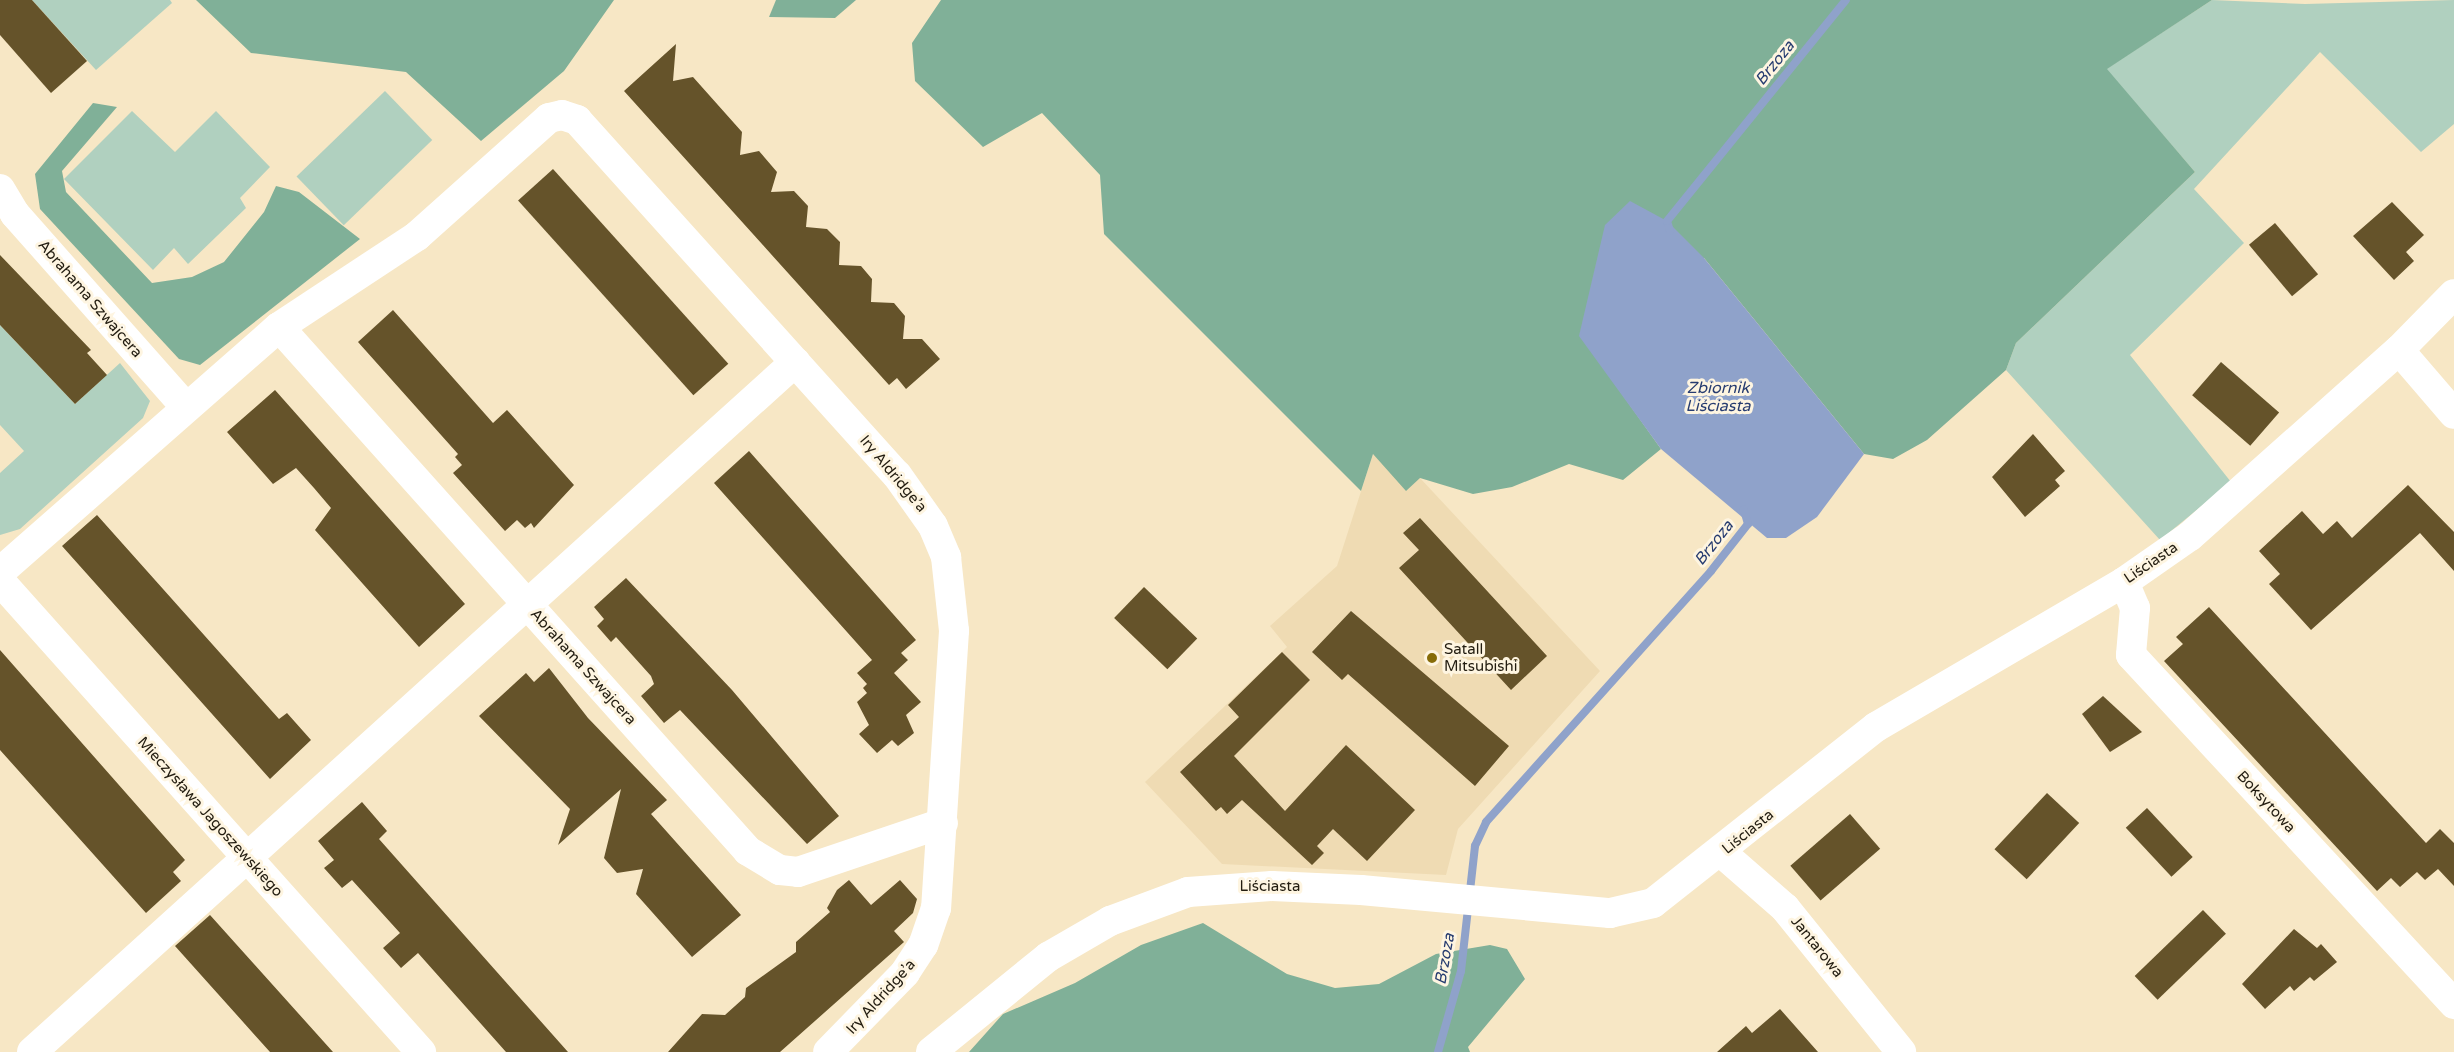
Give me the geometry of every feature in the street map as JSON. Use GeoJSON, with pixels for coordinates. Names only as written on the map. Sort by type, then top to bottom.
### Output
{"type":"FeatureCollection","features":[{"type":"Feature","properties":{"kind":"street","name":"Iry Aldridge’a"},"geometry":{"type":"LineString","coordinates":[[279,327],[417,236],[549,118],[562,115],[578,120],[912,493],[946,557],[954,631],[938,894],[923,945],[880,1002],[828,1052]]}},
{"type":"Feature","properties":{"kind":"street","name":"Abrahama Szwajcera"},"geometry":{"type":"LineString","coordinates":[[0,189],[15,214],[185,406]]}},
{"type":"Feature","properties":{"kind":"street","name":"Liściasta"},"geometry":{"type":"LineString","coordinates":[[931,1052],[1048,957],[1110,921],[1188,892],[1272,886],[1625,911],[1666,895],[1722,853],[1876,727],[2124,582],[2190,536],[2399,350],[2454,294]]}},
{"type":"Feature","properties":{"kind":"street"},"geometry":{"type":"LineString","coordinates":[[0,572],[185,406],[279,327]]}},
{"type":"Feature","properties":{"kind":"street","name":"Abrahama Szwajcera"},"geometry":{"type":"LineString","coordinates":[[279,327],[748,851],[766,864],[798,872],[943,823]]}},
{"type":"Feature","properties":{"kind":"street"},"geometry":{"type":"LineString","coordinates":[[2399,350],[2454,414]]}},
{"type":"Feature","properties":{"kind":"street"},"geometry":{"type":"LineString","coordinates":[[32,1052],[795,362]]}},
{"type":"Feature","properties":{"kind":"street","name":"Mieczysława Jagoszewskiego"},"geometry":{"type":"LineString","coordinates":[[0,581],[421,1052]]}},
{"type":"Feature","properties":{"kind":"street","name":"Boksytowa"},"geometry":{"type":"LineString","coordinates":[[2124,582],[2135,608],[2131,656],[2454,1004]]}},
{"type":"Feature","properties":{"kind":"street","name":"Jantarowa"},"geometry":{"type":"LineString","coordinates":[[1722,853],[1785,908],[1901,1052]]}},
{"type":"Feature","properties":{"kind":"shaded area","name":"Satall Mitsubishi"},"geometry":{"type":"Polygon","coordinates":[[[1373,454],[1420,478],[1600,671],[1458,829],[1446,875],[1222,864],[1145,782],[1287,647],[1270,626],[1337,566],[1373,454]]]}},
{"type":"Feature","properties":{"kind":"green space"},"geometry":{"type":"Polygon","coordinates":[[[32,0],[170,0],[172,3],[96,70],[32,0]]]}},
{"type":"Feature","properties":{"kind":"green space"},"geometry":{"type":"Polygon","coordinates":[[[196,0],[614,0],[564,71],[481,141],[406,72],[251,53],[196,0]]]}},
{"type":"Feature","properties":{"kind":"green space"},"geometry":{"type":"Polygon","coordinates":[[[776,0],[856,0],[835,18],[769,17],[776,0]]]}},
{"type":"Feature","properties":{"kind":"green space"},"geometry":{"type":"Polygon","coordinates":[[[941,0],[2212,0],[2107,69],[2195,172],[2016,343],[2006,370],[1927,440],[1893,459],[1864,454],[1704,258],[1580,335],[1661,449],[1623,480],[1569,464],[1512,487],[1473,494],[1420,478],[1406,491],[1373,454],[1361,491],[1104,234],[1100,175],[1042,113],[983,147],[915,81],[912,43],[941,0]]]}},
{"type":"Feature","properties":{"kind":"green space"},"geometry":{"type":"Polygon","coordinates":[[[2212,0],[2305,4],[2454,0],[2454,124],[2421,152],[2320,52],[2194,189],[2244,243],[2130,355],[2231,482],[2160,540],[2006,370],[2016,343],[2195,172],[2106,69],[2212,0]]]}},
{"type":"Feature","properties":{"kind":"green space"},"geometry":{"type":"Polygon","coordinates":[[[385,91],[432,140],[344,225],[297,176],[385,91]]]}},
{"type":"Feature","properties":{"kind":"green space"},"geometry":{"type":"Polygon","coordinates":[[[93,103],[117,107],[62,171],[66,192],[152,283],[192,277],[224,262],[264,212],[276,186],[299,192],[360,239],[200,365],[179,359],[40,209],[35,174],[93,103]]]}},
{"type":"Feature","properties":{"kind":"green space"},"geometry":{"type":"Polygon","coordinates":[[[132,111],[175,152],[216,111],[270,167],[240,198],[246,208],[188,264],[174,248],[153,270],[64,179],[132,111]]]}},
{"type":"Feature","properties":{"kind":"green space"},"geometry":{"type":"Polygon","coordinates":[[[0,325],[75,404],[120,363],[150,401],[143,418],[20,529],[0,535],[0,473],[24,451],[0,425],[0,325]]]}},
{"type":"Feature","properties":{"kind":"green space"},"geometry":{"type":"Polygon","coordinates":[[[1203,923],[1287,974],[1335,988],[1379,984],[1436,954],[1490,945],[1507,949],[1525,979],[1468,1047],[1470,1052],[969,1052],[1003,1014],[1075,983],[1141,945],[1203,923]]]}},
{"type":"Feature","properties":{"kind":"water","name":"Zbiornik Liściasta"},"geometry":{"type":"Polygon","coordinates":[[[1630,201],[1667,221],[1704,258],[1864,454],[1817,517],[1786,538],[1767,538],[1661,449],[1579,336],[1605,225],[1630,201]]]}},
{"type":"Feature","properties":{"kind":"building"},"geometry":{"type":"Polygon","coordinates":[[[0,0],[32,0],[87,61],[51,93],[0,35],[0,0]]]}},
{"type":"Feature","properties":{"kind":"building"},"geometry":{"type":"Polygon","coordinates":[[[676,44],[673,81],[693,77],[742,132],[740,155],[759,151],[777,172],[771,192],[794,191],[808,206],[806,227],[827,229],[840,242],[839,265],[861,266],[872,279],[871,302],[894,303],[905,316],[903,339],[922,339],[940,359],[906,389],[897,378],[889,385],[624,91],[676,44]]]}},
{"type":"Feature","properties":{"kind":"building"},"geometry":{"type":"Polygon","coordinates":[[[553,169],[728,364],[693,395],[518,200],[553,169]]]}},
{"type":"Feature","properties":{"kind":"building"},"geometry":{"type":"Polygon","coordinates":[[[2392,202],[2424,235],[2406,252],[2414,261],[2394,280],[2353,236],[2392,202]]]}},
{"type":"Feature","properties":{"kind":"building"},"geometry":{"type":"Polygon","coordinates":[[[2275,223],[2318,274],[2292,296],[2249,245],[2275,223]]]}},
{"type":"Feature","properties":{"kind":"building"},"geometry":{"type":"Polygon","coordinates":[[[0,255],[91,350],[87,353],[107,375],[75,404],[0,325],[0,255]]]}},
{"type":"Feature","properties":{"kind":"building"},"geometry":{"type":"Polygon","coordinates":[[[393,310],[493,423],[507,410],[574,485],[534,528],[531,523],[525,528],[517,520],[505,531],[453,473],[462,465],[455,457],[458,454],[358,342],[393,310]]]}},
{"type":"Feature","properties":{"kind":"building"},"geometry":{"type":"Polygon","coordinates":[[[2221,362],[2279,413],[2250,446],[2192,395],[2221,362]]]}},
{"type":"Feature","properties":{"kind":"building"},"geometry":{"type":"Polygon","coordinates":[[[275,390],[465,604],[419,647],[315,530],[331,508],[314,488],[296,468],[273,484],[227,432],[275,390]]]}},
{"type":"Feature","properties":{"kind":"building"},"geometry":{"type":"Polygon","coordinates":[[[2033,434],[2065,471],[2055,480],[2060,486],[2025,517],[1992,477],[2033,434]]]}},
{"type":"Feature","properties":{"kind":"building"},"geometry":{"type":"Polygon","coordinates":[[[749,451],[916,640],[901,653],[908,660],[894,673],[921,702],[906,715],[914,733],[898,746],[892,740],[877,753],[859,734],[869,725],[857,702],[867,693],[863,688],[867,684],[857,673],[872,660],[714,483],[749,451]]]}},
{"type":"Feature","properties":{"kind":"building"},"geometry":{"type":"Polygon","coordinates":[[[2408,485],[2454,532],[2454,571],[2420,533],[2311,630],[2269,584],[2280,574],[2259,551],[2302,511],[2323,534],[2337,521],[2352,538],[2408,485]]]}},
{"type":"Feature","properties":{"kind":"building"},"geometry":{"type":"Polygon","coordinates":[[[97,515],[279,719],[287,713],[311,740],[270,779],[62,546],[97,515]]]}},
{"type":"Feature","properties":{"kind":"building"},"geometry":{"type":"Polygon","coordinates":[[[1420,518],[1547,656],[1511,690],[1399,568],[1419,550],[1403,533],[1420,518]]]}},
{"type":"Feature","properties":{"kind":"building"},"geometry":{"type":"Polygon","coordinates":[[[626,578],[732,690],[839,816],[807,844],[680,710],[664,723],[641,696],[654,684],[651,676],[616,637],[611,642],[597,626],[604,619],[594,607],[626,578]]]}},
{"type":"Feature","properties":{"kind":"building"},"geometry":{"type":"Polygon","coordinates":[[[1144,587],[1197,638],[1167,669],[1114,618],[1144,587]]]}},
{"type":"Feature","properties":{"kind":"building"},"geometry":{"type":"Polygon","coordinates":[[[2209,607],[2426,843],[2440,829],[2454,843],[2454,886],[2438,869],[2425,880],[2417,872],[2400,887],[2391,878],[2377,891],[2164,661],[2183,644],[2176,637],[2209,607]]]}},
{"type":"Feature","properties":{"kind":"building"},"geometry":{"type":"Polygon","coordinates":[[[1351,611],[1509,746],[1475,786],[1348,674],[1342,680],[1312,652],[1351,611]]]}},
{"type":"Feature","properties":{"kind":"building"},"geometry":{"type":"Polygon","coordinates":[[[0,650],[185,860],[173,872],[181,881],[146,913],[0,750],[0,650]]]}},
{"type":"Feature","properties":{"kind":"building"},"geometry":{"type":"Polygon","coordinates":[[[1282,652],[1310,680],[1234,756],[1285,811],[1346,745],[1415,810],[1367,861],[1333,829],[1317,846],[1324,853],[1312,865],[1242,800],[1227,814],[1221,807],[1216,811],[1180,772],[1239,717],[1228,705],[1282,652]]]}},
{"type":"Feature","properties":{"kind":"building"},"geometry":{"type":"Polygon","coordinates":[[[549,668],[588,718],[667,800],[651,814],[741,915],[692,957],[636,894],[643,869],[617,873],[604,858],[621,789],[558,845],[570,809],[479,716],[526,673],[534,682],[549,668]]]}},
{"type":"Feature","properties":{"kind":"building"},"geometry":{"type":"Polygon","coordinates":[[[2103,696],[2142,732],[2110,752],[2082,714],[2103,696]]]}},
{"type":"Feature","properties":{"kind":"building"},"geometry":{"type":"Polygon","coordinates":[[[2047,793],[2079,823],[2027,879],[1994,849],[2047,793]]]}},
{"type":"Feature","properties":{"kind":"building"},"geometry":{"type":"Polygon","coordinates":[[[362,802],[387,831],[379,839],[568,1052],[506,1052],[418,953],[401,968],[383,948],[400,933],[352,880],[342,888],[324,868],[334,860],[318,841],[362,802]]]}},
{"type":"Feature","properties":{"kind":"building"},"geometry":{"type":"Polygon","coordinates":[[[2147,808],[2193,857],[2171,877],[2126,828],[2147,808]]]}},
{"type":"Feature","properties":{"kind":"building"},"geometry":{"type":"Polygon","coordinates":[[[1850,814],[1880,849],[1821,901],[1790,866],[1850,814]]]}},
{"type":"Feature","properties":{"kind":"building"},"geometry":{"type":"Polygon","coordinates":[[[849,880],[871,905],[900,880],[917,899],[913,913],[894,931],[904,942],[780,1052],[668,1052],[702,1014],[725,1015],[745,997],[746,988],[796,952],[796,942],[830,912],[827,908],[837,890],[849,880]]]}},
{"type":"Feature","properties":{"kind":"building"},"geometry":{"type":"Polygon","coordinates":[[[2203,910],[2226,934],[2158,1000],[2135,976],[2203,910]]]}},
{"type":"Feature","properties":{"kind":"building"},"geometry":{"type":"Polygon","coordinates":[[[210,915],[333,1052],[270,1052],[175,946],[210,915]]]}},
{"type":"Feature","properties":{"kind":"building"},"geometry":{"type":"Polygon","coordinates":[[[2294,929],[2317,948],[2321,944],[2337,962],[2314,981],[2310,977],[2294,991],[2290,986],[2265,1009],[2242,984],[2294,929]]]}},
{"type":"Feature","properties":{"kind":"building"},"geometry":{"type":"Polygon","coordinates":[[[1780,1009],[1818,1052],[1717,1052],[1746,1026],[1752,1033],[1780,1009]]]}},
{"type":"Feature","properties":{"kind":"waterway","name":"Brzoza"},"geometry":{"type":"LineString","coordinates":[[1670,231],[1667,221],[1846,0]]}},
{"type":"Feature","properties":{"kind":"waterway","name":"Brzoza"},"geometry":{"type":"LineString","coordinates":[[1438,1052],[1461,971],[1475,846],[1486,822],[1711,571],[1748,524],[1744,510]]}},
{"type":"Feature","properties":{"kind":"place","name":"Satall Mitsubishi"},"geometry":{"type":"Point","coordinates":[1432,658]}}]}
